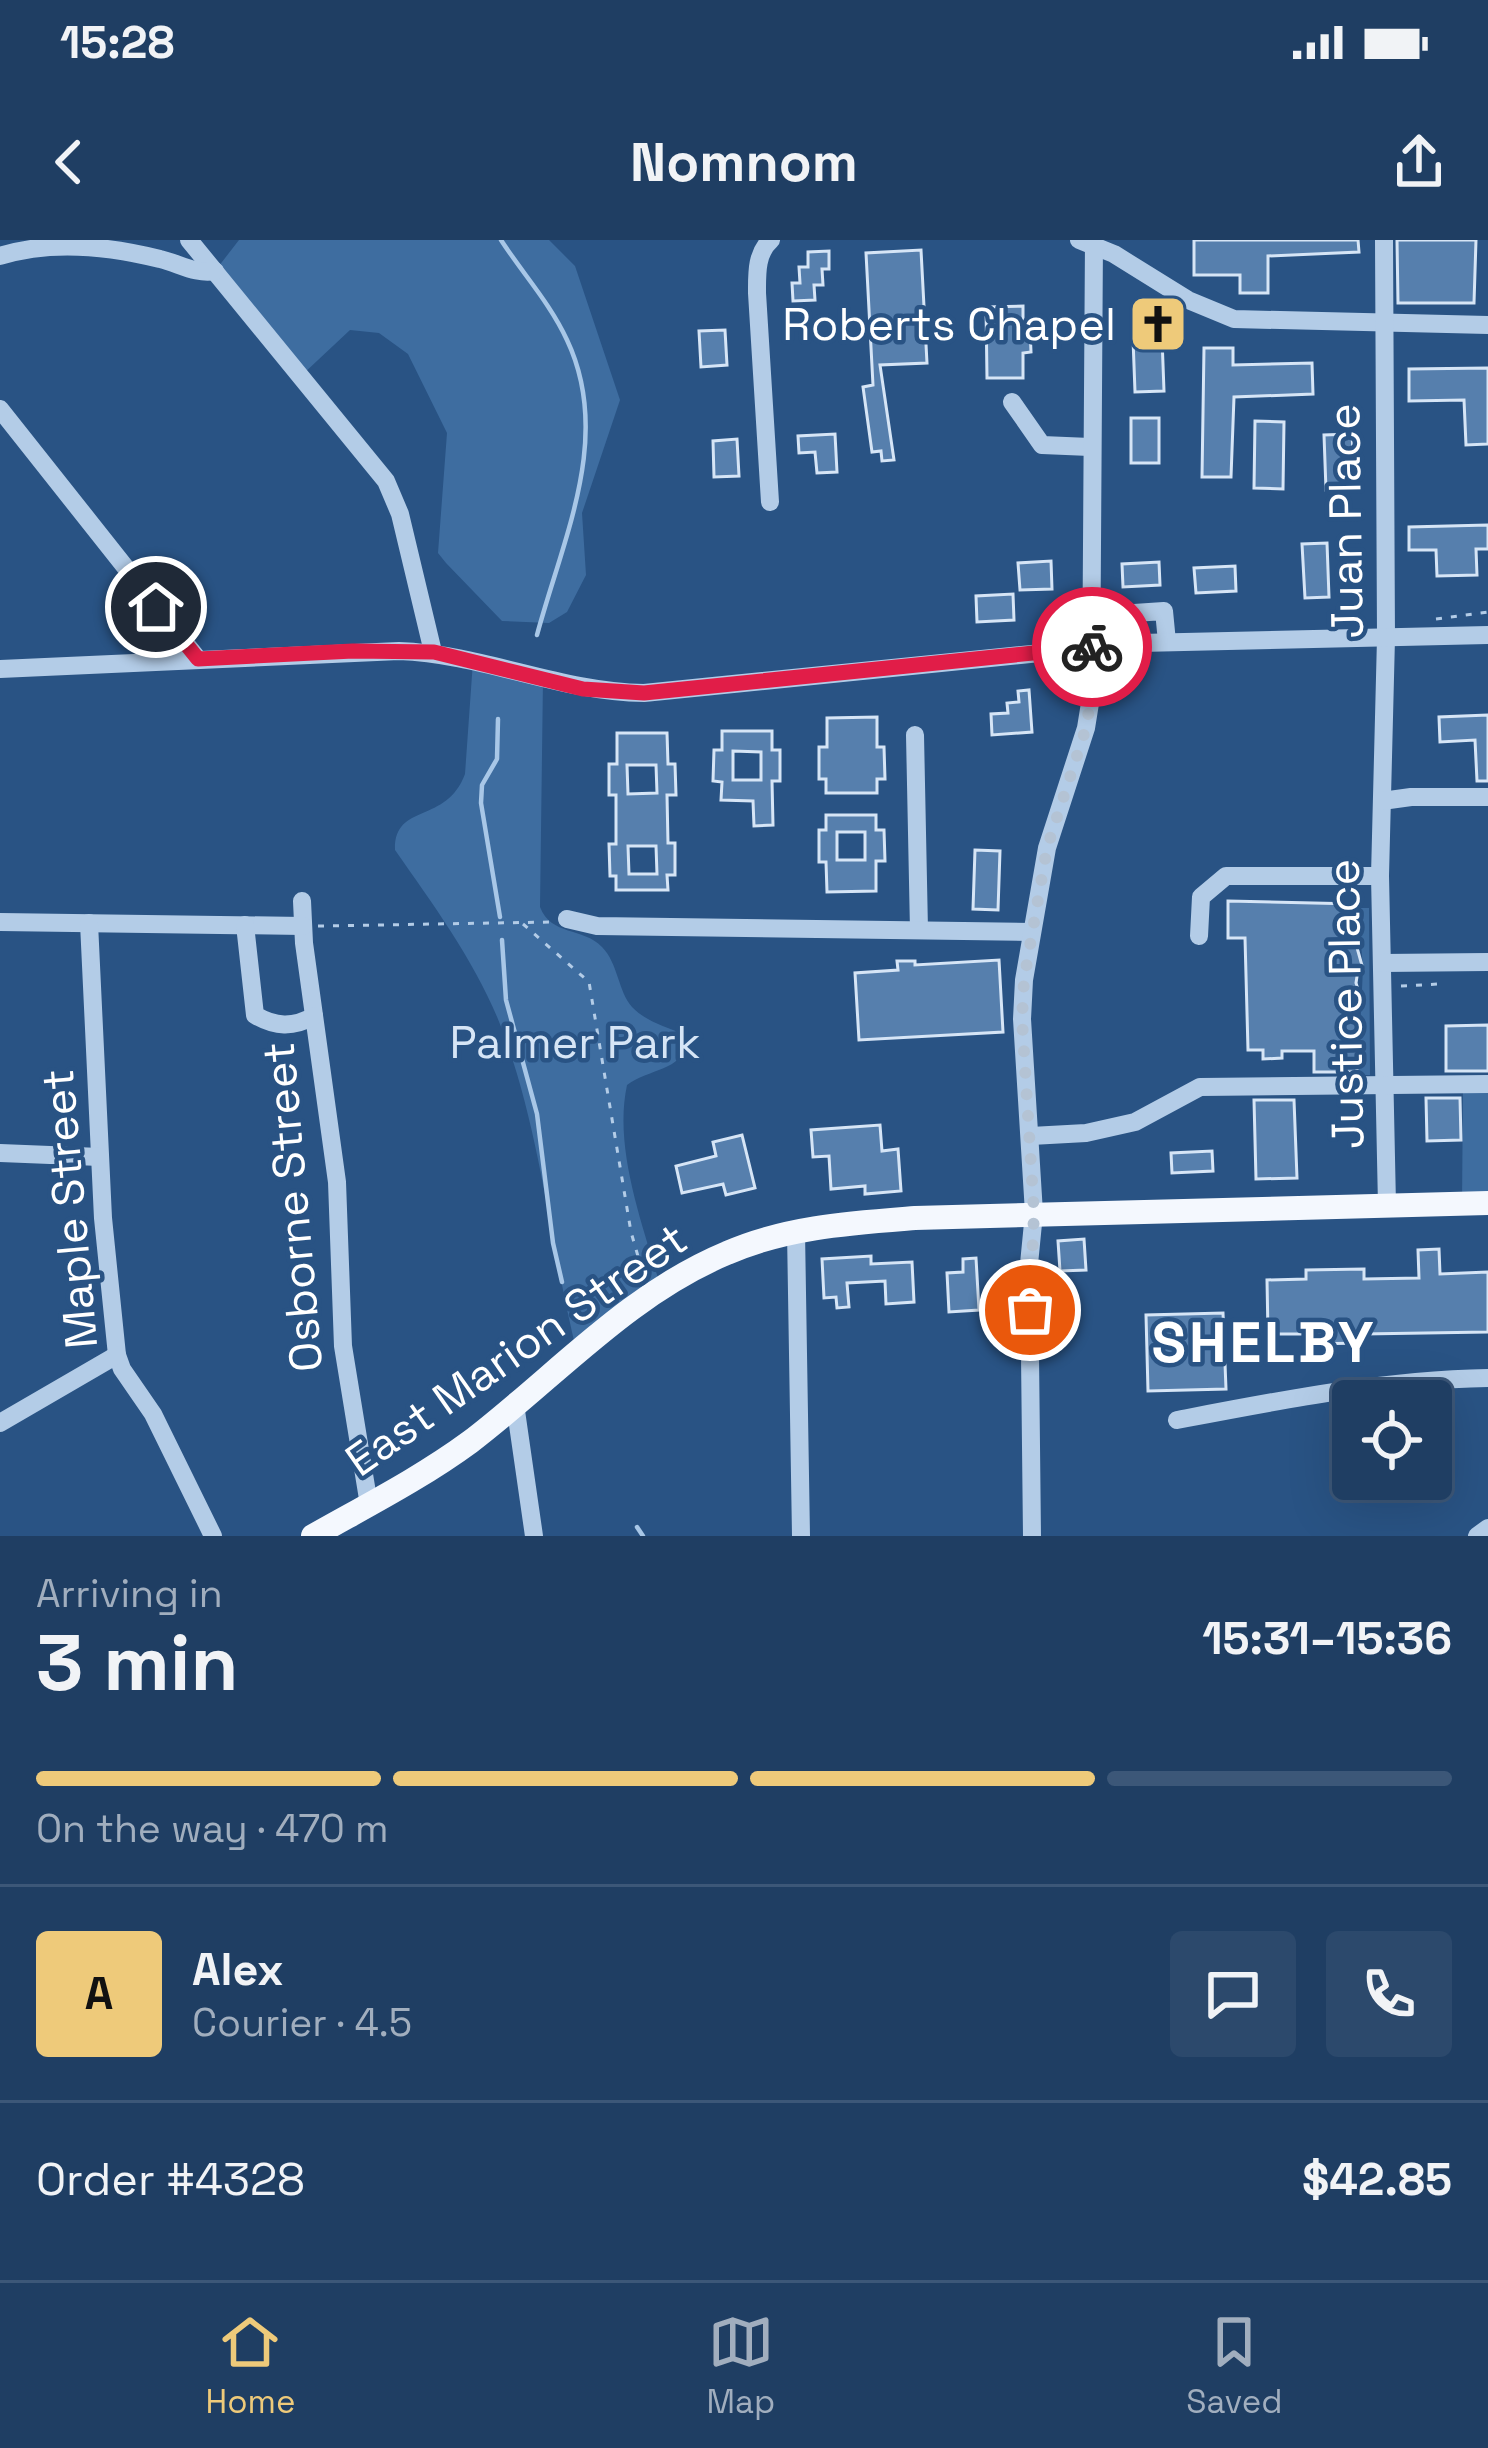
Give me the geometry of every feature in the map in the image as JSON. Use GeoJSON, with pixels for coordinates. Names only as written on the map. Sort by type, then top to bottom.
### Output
{"type":"FeatureCollection","features":[{"type":"Feature","properties":{"kind":"main road","name":"East Marion Street"},"geometry":{"type":"LineString","coordinates":[[313,1536],[468,1443],[650,1296],[724,1253],[796,1232],[915,1218],[1034,1213],[1488,1203]]}},
{"type":"Feature","properties":{"kind":"street"},"geometry":{"type":"LineString","coordinates":[[189,240],[386,481],[400,514],[434,652]]}},
{"type":"Feature","properties":{"kind":"street"},"geometry":{"type":"LineString","coordinates":[[770,502],[757,293],[758,264],[771,240]]}},
{"type":"Feature","properties":{"kind":"street","name":"Juan Place"},"geometry":{"type":"LineString","coordinates":[[1382,801],[1384,240]]}},
{"type":"Feature","properties":{"kind":"street"},"geometry":{"type":"LineString","coordinates":[[1089,241],[1188,300],[1234,319],[1488,326]]}},
{"type":"Feature","properties":{"kind":"street"},"geometry":{"type":"LineString","coordinates":[[1032,1536],[1030,1264],[1034,1213],[1022,1019],[1031,932],[1047,848],[1086,728],[1093,647],[1089,241]]}},
{"type":"Feature","properties":{"kind":"street"},"geometry":{"type":"LineString","coordinates":[[0,256],[30,247],[74,246],[157,258],[202,274],[214,271]]}},
{"type":"Feature","properties":{"kind":"street"},"geometry":{"type":"LineString","coordinates":[[1012,402],[1042,445],[1090,447]]}},
{"type":"Feature","properties":{"kind":"street"},"geometry":{"type":"LineString","coordinates":[[0,409],[198,659]]}},
{"type":"Feature","properties":{"kind":"street"},"geometry":{"type":"LineString","coordinates":[[1133,644],[1134,613],[1164,611],[1167,642]]}},
{"type":"Feature","properties":{"kind":"street"},"geometry":{"type":"LineString","coordinates":[[0,669],[353,651],[434,652],[600,692],[690,690],[1133,644],[1488,635]]}},
{"type":"Feature","properties":{"kind":"street"},"geometry":{"type":"LineString","coordinates":[[916,735],[919,930]]}},
{"type":"Feature","properties":{"kind":"street"},"geometry":{"type":"LineString","coordinates":[[1382,801],[1488,797]]}},
{"type":"Feature","properties":{"kind":"street","name":"Justice Place"},"geometry":{"type":"LineString","coordinates":[[1382,801],[1387,1205]]}},
{"type":"Feature","properties":{"kind":"street"},"geometry":{"type":"LineString","coordinates":[[1199,936],[1201,897],[1226,876],[1380,876]]}},
{"type":"Feature","properties":{"kind":"street","name":"Osborne Street"},"geometry":{"type":"LineString","coordinates":[[302,901],[337,1182],[343,1346],[369,1505]]}},
{"type":"Feature","properties":{"kind":"street"},"geometry":{"type":"LineString","coordinates":[[567,919],[597,926],[1031,932]]}},
{"type":"Feature","properties":{"kind":"street"},"geometry":{"type":"LineString","coordinates":[[0,922],[303,926]]}},
{"type":"Feature","properties":{"kind":"street","name":"Maple Street"},"geometry":{"type":"LineString","coordinates":[[89,923],[100,1157],[117,1355],[163,1434],[213,1536]]}},
{"type":"Feature","properties":{"kind":"street"},"geometry":{"type":"LineString","coordinates":[[245,926],[255,1015],[270,1024],[298,1024],[314,1016]]}},
{"type":"Feature","properties":{"kind":"street"},"geometry":{"type":"LineString","coordinates":[[1382,963],[1488,962]]}},
{"type":"Feature","properties":{"kind":"street"},"geometry":{"type":"LineString","coordinates":[[1031,1136],[1086,1133],[1135,1122],[1200,1087],[1488,1084]]}},
{"type":"Feature","properties":{"kind":"street"},"geometry":{"type":"LineString","coordinates":[[0,1153],[100,1157]]}},
{"type":"Feature","properties":{"kind":"street"},"geometry":{"type":"LineString","coordinates":[[796,1232],[801,1536]]}},
{"type":"Feature","properties":{"kind":"street"},"geometry":{"type":"LineString","coordinates":[[0,1423],[117,1355]]}},
{"type":"Feature","properties":{"kind":"street"},"geometry":{"type":"LineString","coordinates":[[1177,1420],[1332,1390],[1488,1378]]}},
{"type":"Feature","properties":{"kind":"street"},"geometry":{"type":"LineString","coordinates":[[515,1404],[533,1536]]}},
{"type":"Feature","properties":{"kind":"path"},"geometry":{"type":"LineString","coordinates":[[303,926],[523,924],[567,919]]}},
{"type":"Feature","properties":{"kind":"path"},"geometry":{"type":"LineString","coordinates":[[523,924],[589,982],[632,1232],[650,1296]]}},
{"type":"Feature","properties":{"kind":"path"},"geometry":{"type":"LineString","coordinates":[[1401,986],[1439,984]]}},
{"type":"Feature","properties":{"kind":"green space"},"geometry":{"type":"Polygon","coordinates":[[[239,240],[549,240],[575,266],[620,400],[582,513],[586,575],[567,612],[549,623],[502,621],[446,563],[438,553],[447,433],[408,354],[379,333],[350,330],[302,375],[215,271],[239,240]]]}},
{"type":"Feature","properties":{"kind":"green space","name":"Palmer Park"},"geometry":{"type":"Polygon","coordinates":[[[473,661],[543,679],[540,907],[545,916],[602,947],[632,1007],[683,1034],[684,1046],[675,1062],[627,1085],[624,1110],[632,1188],[661,1289],[577,1353],[529,1117],[506,1040],[471,965],[395,850],[403,825],[446,801],[465,774],[473,661]]]}},
{"type":"Feature","properties":{"kind":"green space"},"geometry":{"type":"Polygon","coordinates":[[[1358,908],[1369,908],[1370,1075],[1358,1075],[1363,968],[1358,908]]]}},
{"type":"Feature","properties":{"kind":"green space"},"geometry":{"type":"Polygon","coordinates":[[[1488,1084],[1488,1203],[1462,1204],[1463,1085],[1488,1084]]]}},
{"type":"Feature","properties":{"kind":"building"},"geometry":{"type":"Polygon","coordinates":[[[1194,240],[1358,240],[1359,252],[1268,256],[1268,293],[1240,293],[1240,275],[1194,275],[1194,240]]]}},
{"type":"Feature","properties":{"kind":"building"},"geometry":{"type":"Polygon","coordinates":[[[1397,240],[1476,240],[1474,303],[1398,303],[1397,240]]]}},
{"type":"Feature","properties":{"kind":"building"},"geometry":{"type":"Polygon","coordinates":[[[921,250],[927,363],[880,365],[894,460],[882,461],[881,451],[872,452],[863,387],[873,385],[866,253],[921,250]]]}},
{"type":"Feature","properties":{"kind":"building"},"geometry":{"type":"Polygon","coordinates":[[[829,251],[829,269],[822,269],[823,285],[814,285],[815,300],[793,301],[792,283],[800,283],[799,267],[808,267],[808,252],[829,251]]]}},
{"type":"Feature","properties":{"kind":"building"},"geometry":{"type":"Polygon","coordinates":[[[1023,306],[1023,329],[1030,329],[1031,352],[1023,353],[1023,378],[987,378],[986,307],[1023,306]]]}},
{"type":"Feature","properties":{"kind":"building"},"geometry":{"type":"Polygon","coordinates":[[[1161,311],[1164,391],[1135,392],[1132,312],[1161,311]]]}},
{"type":"Feature","properties":{"kind":"building"},"geometry":{"type":"Polygon","coordinates":[[[725,330],[727,365],[701,367],[699,331],[725,330]]]}},
{"type":"Feature","properties":{"kind":"building"},"geometry":{"type":"Polygon","coordinates":[[[1204,348],[1233,348],[1233,365],[1312,363],[1313,394],[1234,397],[1231,477],[1202,477],[1204,348]]]}},
{"type":"Feature","properties":{"kind":"building"},"geometry":{"type":"Polygon","coordinates":[[[1488,368],[1488,444],[1466,445],[1464,400],[1409,401],[1409,369],[1488,368]]]}},
{"type":"Feature","properties":{"kind":"building"},"geometry":{"type":"Polygon","coordinates":[[[1131,418],[1159,418],[1159,463],[1131,463],[1131,418]]]}},
{"type":"Feature","properties":{"kind":"building"},"geometry":{"type":"Polygon","coordinates":[[[1255,421],[1284,422],[1283,489],[1254,488],[1255,421]]]}},
{"type":"Feature","properties":{"kind":"building"},"geometry":{"type":"Polygon","coordinates":[[[835,434],[837,472],[817,473],[815,452],[799,453],[798,436],[835,434]]]}},
{"type":"Feature","properties":{"kind":"building"},"geometry":{"type":"Polygon","coordinates":[[[1352,434],[1355,489],[1326,490],[1324,435],[1352,434]]]}},
{"type":"Feature","properties":{"kind":"building"},"geometry":{"type":"Polygon","coordinates":[[[737,439],[739,476],[714,477],[713,441],[737,439]]]}},
{"type":"Feature","properties":{"kind":"building"},"geometry":{"type":"Polygon","coordinates":[[[1488,525],[1488,549],[1476,549],[1477,575],[1437,576],[1436,550],[1409,550],[1409,527],[1488,525]]]}},
{"type":"Feature","properties":{"kind":"building"},"geometry":{"type":"Polygon","coordinates":[[[1327,543],[1329,597],[1305,598],[1302,544],[1327,543]]]}},
{"type":"Feature","properties":{"kind":"building"},"geometry":{"type":"Polygon","coordinates":[[[1051,561],[1052,589],[1020,590],[1018,563],[1051,561]]]}},
{"type":"Feature","properties":{"kind":"building"},"geometry":{"type":"Polygon","coordinates":[[[1159,562],[1160,585],[1123,587],[1122,564],[1159,562]]]}},
{"type":"Feature","properties":{"kind":"building"},"geometry":{"type":"Polygon","coordinates":[[[1235,566],[1236,591],[1196,593],[1194,568],[1235,566]]]}},
{"type":"Feature","properties":{"kind":"building"},"geometry":{"type":"Polygon","coordinates":[[[1013,594],[1014,620],[977,622],[976,596],[1013,594]]]}},
{"type":"Feature","properties":{"kind":"building"},"geometry":{"type":"Polygon","coordinates":[[[1029,690],[1032,732],[992,735],[991,714],[1008,713],[1007,703],[1019,702],[1018,691],[1029,690]]]}},
{"type":"Feature","properties":{"kind":"building"},"geometry":{"type":"Polygon","coordinates":[[[1488,715],[1488,781],[1477,781],[1475,740],[1440,742],[1439,717],[1488,715]]]}},
{"type":"Feature","properties":{"kind":"building"},"geometry":{"type":"Polygon","coordinates":[[[877,717],[877,747],[884,747],[885,779],[877,779],[877,793],[826,793],[826,779],[819,779],[819,747],[827,747],[827,718],[877,717]]]}},
{"type":"Feature","properties":{"kind":"building"},"geometry":{"type":"Polygon","coordinates":[[[722,731],[772,731],[772,750],[780,750],[780,781],[772,781],[773,825],[754,826],[753,801],[721,800],[722,782],[713,781],[714,750],[722,750],[722,731]],[[733,751],[733,780],[761,780],[761,752],[733,751]]]}},
{"type":"Feature","properties":{"kind":"building"},"geometry":{"type":"Polygon","coordinates":[[[617,733],[667,733],[676,795],[667,795],[668,843],[675,843],[675,875],[667,875],[668,890],[616,890],[616,876],[610,876],[609,844],[616,844],[616,795],[609,795],[609,764],[617,764],[617,733]],[[627,765],[628,794],[657,793],[656,765],[627,765]],[[628,846],[629,874],[657,874],[656,846],[628,846]]]}},
{"type":"Feature","properties":{"kind":"building"},"geometry":{"type":"Polygon","coordinates":[[[826,815],[876,815],[876,830],[884,830],[885,861],[876,861],[876,891],[827,892],[826,862],[819,862],[819,830],[826,830],[826,815]],[[837,832],[837,860],[865,860],[865,832],[837,832]]]}},
{"type":"Feature","properties":{"kind":"building"},"geometry":{"type":"Polygon","coordinates":[[[975,850],[1000,851],[998,910],[973,909],[975,850]]]}},
{"type":"Feature","properties":{"kind":"building"},"geometry":{"type":"Polygon","coordinates":[[[1228,901],[1356,904],[1356,944],[1363,969],[1358,970],[1356,983],[1357,1072],[1314,1072],[1314,1051],[1282,1051],[1282,1058],[1263,1059],[1263,1050],[1248,1050],[1245,938],[1228,938],[1228,901]]]}},
{"type":"Feature","properties":{"kind":"building"},"geometry":{"type":"Polygon","coordinates":[[[999,960],[1003,1032],[859,1040],[855,973],[898,970],[897,961],[915,961],[915,965],[999,960]]]}},
{"type":"Feature","properties":{"kind":"building"},"geometry":{"type":"Polygon","coordinates":[[[1488,1025],[1488,1071],[1446,1071],[1446,1026],[1488,1025]]]}},
{"type":"Feature","properties":{"kind":"building"},"geometry":{"type":"Polygon","coordinates":[[[1426,1098],[1460,1098],[1461,1140],[1427,1141],[1426,1098]]]}},
{"type":"Feature","properties":{"kind":"building"},"geometry":{"type":"Polygon","coordinates":[[[1254,1100],[1294,1100],[1297,1178],[1256,1179],[1254,1100]]]}},
{"type":"Feature","properties":{"kind":"building"},"geometry":{"type":"Polygon","coordinates":[[[880,1125],[882,1151],[898,1149],[901,1191],[865,1194],[865,1186],[831,1189],[829,1156],[813,1157],[811,1130],[880,1125]]]}},
{"type":"Feature","properties":{"kind":"building"},"geometry":{"type":"Polygon","coordinates":[[[742,1135],[755,1188],[726,1195],[723,1184],[682,1193],[676,1166],[716,1156],[713,1142],[742,1135]]]}},
{"type":"Feature","properties":{"kind":"building"},"geometry":{"type":"Polygon","coordinates":[[[1212,1151],[1213,1171],[1172,1173],[1171,1153],[1212,1151]]]}},
{"type":"Feature","properties":{"kind":"building"},"geometry":{"type":"Polygon","coordinates":[[[1084,1239],[1086,1270],[1060,1271],[1058,1241],[1084,1239]]]}},
{"type":"Feature","properties":{"kind":"building"},"geometry":{"type":"Polygon","coordinates":[[[1439,1249],[1440,1274],[1488,1272],[1488,1332],[1363,1334],[1363,1343],[1306,1344],[1306,1334],[1268,1334],[1267,1280],[1306,1279],[1306,1270],[1364,1269],[1364,1279],[1419,1278],[1418,1250],[1439,1249]]]}},
{"type":"Feature","properties":{"kind":"building"},"geometry":{"type":"Polygon","coordinates":[[[871,1256],[871,1264],[912,1262],[914,1302],[886,1304],[885,1281],[847,1283],[849,1307],[837,1308],[836,1297],[824,1298],[822,1259],[871,1256]]]}},
{"type":"Feature","properties":{"kind":"building"},"geometry":{"type":"Polygon","coordinates":[[[976,1258],[979,1310],[949,1312],[947,1273],[963,1272],[963,1259],[976,1258]]]}},
{"type":"Feature","properties":{"kind":"building"},"geometry":{"type":"Polygon","coordinates":[[[1223,1313],[1226,1389],[1148,1391],[1146,1315],[1223,1313]]]}},
{"type":"Feature","properties":{"kind":"waterway"},"geometry":{"type":"LineString","coordinates":[[501,240],[567,340],[580,377],[585,413],[579,488],[537,635]]}},
{"type":"Feature","properties":{"kind":"waterway"},"geometry":{"type":"LineString","coordinates":[[498,719],[497,759],[482,785],[481,803],[500,917]]}},
{"type":"Feature","properties":{"kind":"waterway"},"geometry":{"type":"LineString","coordinates":[[502,940],[506,1000],[537,1114],[562,1282]]}},
{"type":"Feature","properties":{"kind":"waterway"},"geometry":{"type":"LineString","coordinates":[[637,1527],[643,1536]]}},
{"type":"Feature","properties":{"kind":"way so far"},"geometry":{"type":"LineString","coordinates":[[1030,1310],[1034,1213],[1022,1019],[1024,980],[1047,848],[1086,728],[1092,647]]}},
{"type":"Feature","properties":{"kind":"place","name":"Roberts Chapel"},"geometry":{"type":"Point","coordinates":[1158,324]}},
{"type":"Feature","properties":{"kind":"district","name":"SHELBY"},"geometry":{"type":"Point","coordinates":[1264,1342]}},
{"type":"Feature","properties":{"kind":"route"},"geometry":{"type":"LineString","coordinates":[[156,607],[198,659],[434,652],[583,689],[621,693],[690,690],[1092,647]]}}]}
